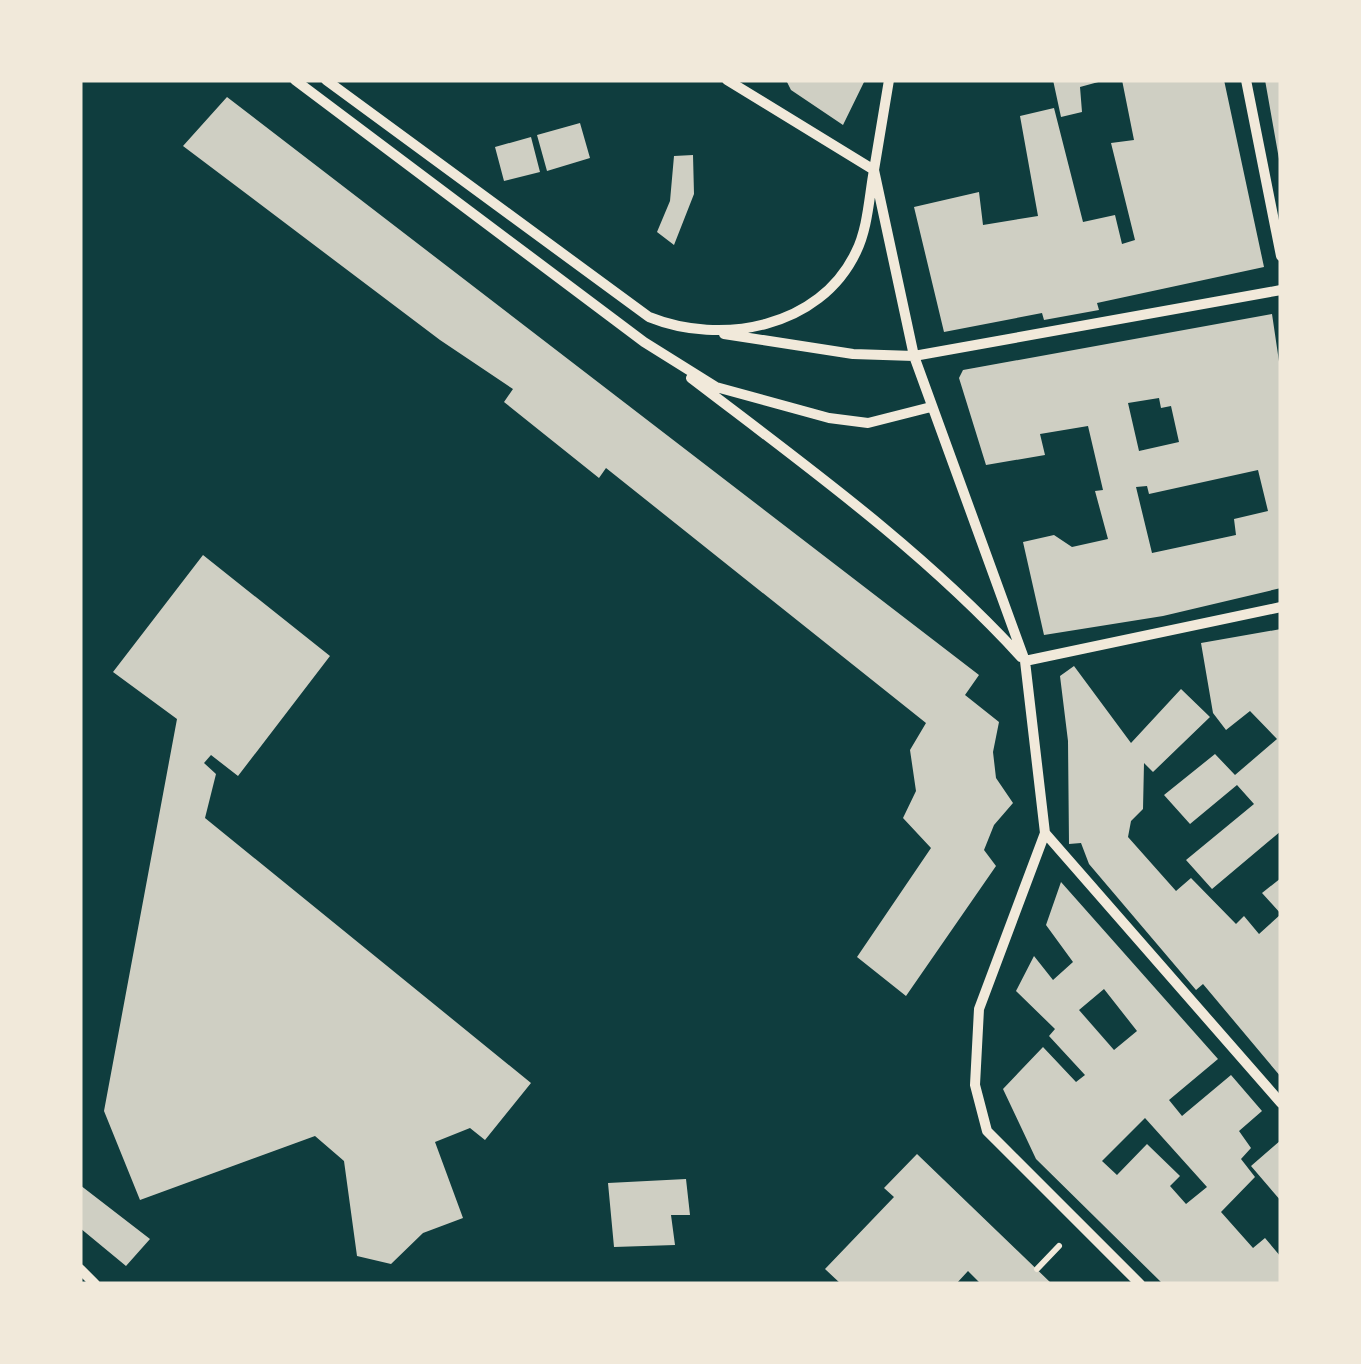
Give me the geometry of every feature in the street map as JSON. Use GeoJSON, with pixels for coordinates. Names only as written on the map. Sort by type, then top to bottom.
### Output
{"type":"FeatureCollection","features":[{"type":"Feature","properties":{"kind":"street"},"geometry":{"type":"LineString","coordinates":[[295,80],[903,542],[976,608],[1026,661]]}},
{"type":"Feature","properties":{"kind":"street"},"geometry":{"type":"LineString","coordinates":[[326,80],[633,305],[675,327],[853,354],[914,356],[1281,290]]}},
{"type":"Feature","properties":{"kind":"street"},"geometry":{"type":"LineString","coordinates":[[727,80],[874,170],[914,356],[1026,661],[1045,832],[978,1009],[975,1085],[987,1131],[1140,1284]]}},
{"type":"Feature","properties":{"kind":"street"},"geometry":{"type":"LineString","coordinates":[[675,327],[752,328],[799,312],[847,269],[862,238],[889,80]]}},
{"type":"Feature","properties":{"kind":"street"},"geometry":{"type":"LineString","coordinates":[[1246,80],[1281,256]]}},
{"type":"Feature","properties":{"kind":"street"},"geometry":{"type":"LineString","coordinates":[[644,342],[716,386],[829,418],[880,423],[931,406]]}},
{"type":"Feature","properties":{"kind":"street"},"geometry":{"type":"LineString","coordinates":[[1026,661],[1281,607]]}},
{"type":"Feature","properties":{"kind":"street"},"geometry":{"type":"LineString","coordinates":[[1045,832],[1281,1103]]}},
{"type":"Feature","properties":{"kind":"street"},"geometry":{"type":"LineString","coordinates":[[80,1269],[95,1284]]}},
{"type":"Feature","properties":{"kind":"path"},"geometry":{"type":"LineString","coordinates":[[1037,1269],[1059,1246]]}},
{"type":"Feature","properties":{"kind":"building"},"geometry":{"type":"Polygon","coordinates":[[[786,80],[865,80],[843,125],[791,90],[786,80]]]}},
{"type":"Feature","properties":{"kind":"building"},"geometry":{"type":"Polygon","coordinates":[[[1053,80],[1102,81],[1080,87],[1082,112],[1061,117],[1053,80]]]}},
{"type":"Feature","properties":{"kind":"building"},"geometry":{"type":"Polygon","coordinates":[[[1122,80],[1224,80],[1264,267],[1097,303],[1099,310],[1044,320],[1042,313],[944,332],[914,207],[979,192],[983,225],[1038,216],[1020,116],[1054,108],[1083,222],[1115,215],[1122,244],[1135,240],[1111,143],[1134,140],[1122,80]]]}},
{"type":"Feature","properties":{"kind":"building"},"geometry":{"type":"Polygon","coordinates":[[[1265,80],[1281,80],[1281,159],[1279,159],[1265,80]]]}},
{"type":"Feature","properties":{"kind":"building"},"geometry":{"type":"Polygon","coordinates":[[[227,97],[979,675],[965,695],[999,722],[993,752],[996,778],[1013,803],[994,825],[984,850],[996,866],[906,996],[857,957],[931,848],[903,818],[916,791],[910,750],[926,723],[606,468],[599,478],[504,402],[513,389],[440,340],[183,146],[227,97]]]}},
{"type":"Feature","properties":{"kind":"building"},"geometry":{"type":"Polygon","coordinates":[[[580,123],[590,158],[547,171],[537,135],[580,123]]]}},
{"type":"Feature","properties":{"kind":"building"},"geometry":{"type":"Polygon","coordinates":[[[531,137],[540,172],[504,181],[495,147],[531,137]]]}},
{"type":"Feature","properties":{"kind":"building"},"geometry":{"type":"Polygon","coordinates":[[[693,155],[694,194],[674,245],[657,232],[670,201],[674,156],[693,155]]]}},
{"type":"Feature","properties":{"kind":"building"},"geometry":{"type":"Polygon","coordinates":[[[1272,314],[1281,375],[1281,588],[1163,616],[1044,635],[1023,542],[1054,535],[1072,547],[1108,539],[1095,491],[1103,490],[1088,426],[1040,434],[1045,455],[986,465],[959,378],[963,370],[1272,314]],[[1159,398],[1128,403],[1139,451],[1179,442],[1171,406],[1161,408],[1159,398]],[[1258,470],[1149,494],[1147,486],[1136,487],[1152,553],[1236,535],[1234,519],[1268,511],[1258,470]]]}},
{"type":"Feature","properties":{"kind":"building"},"geometry":{"type":"Polygon","coordinates":[[[203,555],[330,656],[238,776],[211,755],[204,763],[216,774],[205,818],[531,1083],[485,1140],[470,1128],[435,1142],[463,1218],[423,1233],[391,1264],[357,1256],[344,1161],[315,1136],[140,1200],[104,1111],[177,719],[113,672],[203,555]]]}},
{"type":"Feature","properties":{"kind":"building"},"geometry":{"type":"Polygon","coordinates":[[[1281,629],[1281,831],[1212,889],[1186,860],[1254,804],[1237,785],[1190,824],[1164,795],[1215,754],[1235,775],[1277,739],[1250,711],[1226,730],[1213,713],[1201,643],[1281,629]]]}},
{"type":"Feature","properties":{"kind":"building"},"geometry":{"type":"Polygon","coordinates":[[[1074,666],[1131,743],[1181,689],[1210,717],[1153,772],[1144,763],[1143,809],[1131,821],[1128,837],[1176,891],[1191,878],[1236,924],[1244,916],[1259,934],[1281,914],[1281,1077],[1203,984],[1196,990],[1089,864],[1081,843],[1069,844],[1068,741],[1060,676],[1074,666]]]}},
{"type":"Feature","properties":{"kind":"building"},"geometry":{"type":"Polygon","coordinates":[[[1281,878],[1281,914],[1262,893],[1281,878]]]}},
{"type":"Feature","properties":{"kind":"building"},"geometry":{"type":"Polygon","coordinates":[[[1061,882],[1218,1059],[1169,1100],[1182,1116],[1231,1075],[1262,1111],[1239,1131],[1251,1148],[1241,1159],[1255,1177],[1221,1212],[1253,1248],[1265,1238],[1281,1257],[1281,1284],[1163,1284],[1036,1159],[1003,1089],[1043,1047],[1076,1082],[1085,1075],[1049,1036],[1055,1029],[1016,991],[1034,956],[1053,980],[1073,962],[1046,925],[1061,882]],[[1104,989],[1079,1010],[1114,1050],[1137,1031],[1104,989]],[[1145,1118],[1102,1161],[1117,1175],[1147,1144],[1180,1176],[1170,1186],[1186,1204],[1207,1187],[1145,1118]]]}},
{"type":"Feature","properties":{"kind":"building"},"geometry":{"type":"Polygon","coordinates":[[[1281,1140],[1281,1201],[1251,1166],[1281,1140]]]}},
{"type":"Feature","properties":{"kind":"building"},"geometry":{"type":"Polygon","coordinates":[[[917,1154],[1052,1284],[981,1284],[968,1271],[956,1284],[841,1284],[825,1269],[894,1197],[884,1188],[917,1154]]]}},
{"type":"Feature","properties":{"kind":"building"},"geometry":{"type":"Polygon","coordinates":[[[686,1179],[690,1215],[671,1215],[675,1245],[614,1247],[608,1183],[686,1179]]]}},
{"type":"Feature","properties":{"kind":"building"},"geometry":{"type":"Polygon","coordinates":[[[80,1185],[150,1239],[126,1266],[80,1228],[80,1185]]]}}]}
